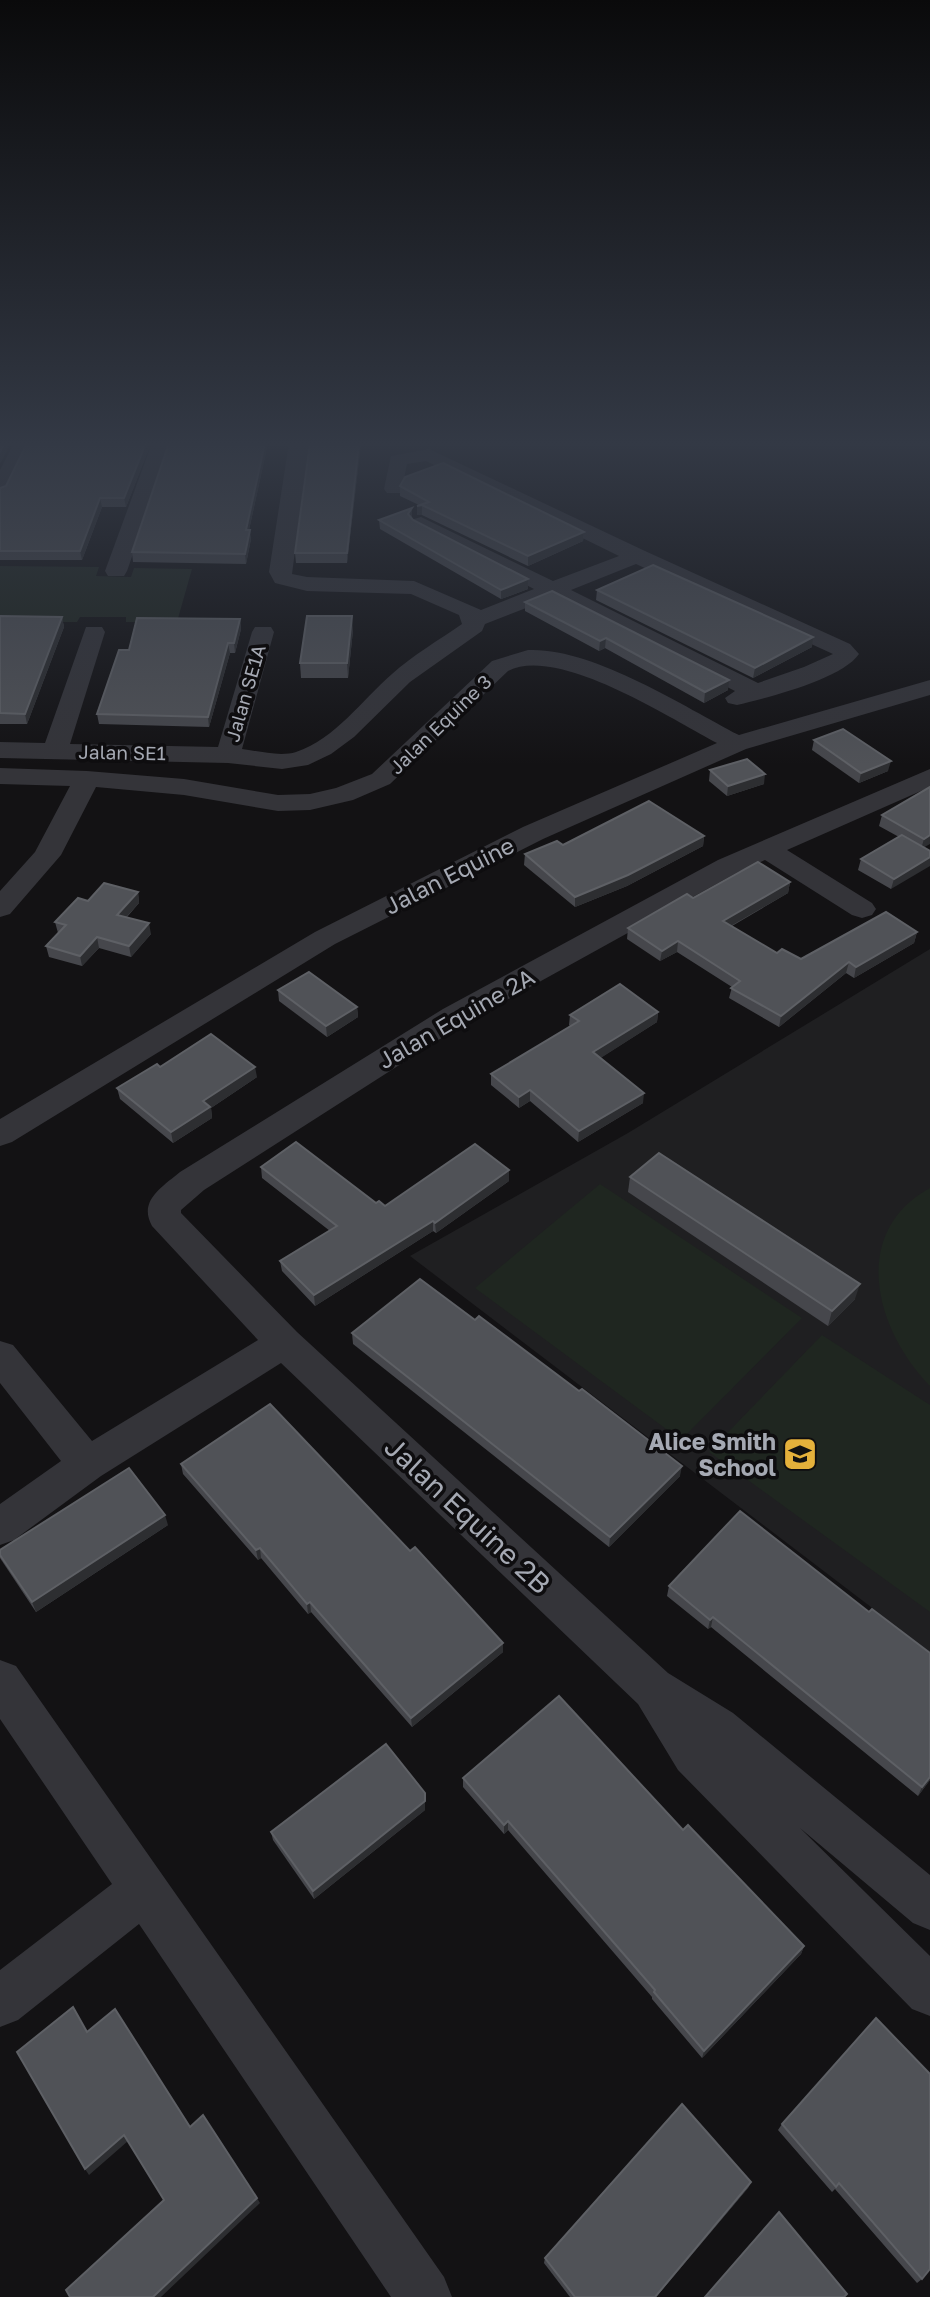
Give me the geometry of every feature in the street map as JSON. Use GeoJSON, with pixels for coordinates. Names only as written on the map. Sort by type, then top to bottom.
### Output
{"type":"FeatureCollection","features":[{"type":"Feature","properties":{"kind":"street"},"geometry":{"type":"LineString","coordinates":[[116,571],[123,550]]}},
{"type":"Feature","properties":{"kind":"street"},"geometry":{"type":"LineString","coordinates":[[284,550],[283,578],[307,584],[414,588],[467,610],[475,620],[637,556]]}},
{"type":"Feature","properties":{"kind":"street"},"geometry":{"type":"LineString","coordinates":[[475,550],[553,589],[746,695],[817,669],[847,654],[842,649],[625,550]]}},
{"type":"Feature","properties":{"kind":"street","name":"Jalan SE1"},"geometry":{"type":"LineString","coordinates":[[0,750],[235,755],[282,761],[310,757],[345,732],[414,669],[468,631],[475,620]]}},
{"type":"Feature","properties":{"kind":"street"},"geometry":{"type":"LineString","coordinates":[[55,751],[94,632]]}},
{"type":"Feature","properties":{"kind":"street","name":"Jalan SE1A"},"geometry":{"type":"LineString","coordinates":[[235,755],[263,632]]}},
{"type":"Feature","properties":{"kind":"street","name":"Jalan Equine 3"},"geometry":{"type":"LineString","coordinates":[[0,776],[88,779],[184,787],[278,803],[310,803],[344,794],[381,779],[456,684],[517,658],[547,658],[619,684],[737,744]]}},
{"type":"Feature","properties":{"kind":"street"},"geometry":{"type":"LineString","coordinates":[[414,669],[456,684]]}},
{"type":"Feature","properties":{"kind":"street","name":"Jalan Equine"},"geometry":{"type":"LineString","coordinates":[[0,1134],[325,937],[533,833],[737,744],[930,687]]}},
{"type":"Feature","properties":{"kind":"street","name":"Jalan Equine 2A"},"geometry":{"type":"LineString","coordinates":[[284,1343],[164,1217],[164,1205],[174,1195],[454,1016],[728,866],[930,777]]}},
{"type":"Feature","properties":{"kind":"street"},"geometry":{"type":"LineString","coordinates":[[0,908],[47,855],[88,779]]}},
{"type":"Feature","properties":{"kind":"street"},"geometry":{"type":"LineString","coordinates":[[766,849],[862,909]]}},
{"type":"Feature","properties":{"kind":"street"},"geometry":{"type":"LineString","coordinates":[[0,1527],[87,1464],[284,1343]]}},
{"type":"Feature","properties":{"kind":"street","name":"Jalan Equine 2B"},"geometry":{"type":"LineString","coordinates":[[284,1343],[652,1688],[717,1728],[930,1906]]}},
{"type":"Feature","properties":{"kind":"street"},"geometry":{"type":"LineString","coordinates":[[0,1356],[87,1464]]}},
{"type":"Feature","properties":{"kind":"street"},"geometry":{"type":"LineString","coordinates":[[0,1681],[424,2297]]}},
{"type":"Feature","properties":{"kind":"street","name":"Jalan Equine 2B"},"geometry":{"type":"LineString","coordinates":[[652,1688],[694,1754],[930,1992]]}},
{"type":"Feature","properties":{"kind":"street"},"geometry":{"type":"LineString","coordinates":[[0,2002],[142,1891]]}},
{"type":"Feature","properties":{"kind":"shaded area"},"geometry":{"type":"Polygon","coordinates":[[[0,566],[99,567],[96,576],[131,577],[134,568],[192,569],[177,622],[126,622],[126,617],[80,617],[77,622],[0,622],[0,566]]]}},
{"type":"Feature","properties":{"kind":"shaded area","name":"Alice Smith School"},"geometry":{"type":"Polygon","coordinates":[[[930,949],[930,1652],[410,1256],[628,1133],[930,949]]]}},
{"type":"Feature","properties":{"kind":"shaded area"},"geometry":{"type":"Polygon","coordinates":[[[600,1184],[802,1318],[681,1440],[475,1288],[600,1184]]]}},
{"type":"Feature","properties":{"kind":"shaded area"},"geometry":{"type":"Polygon","coordinates":[[[930,1188],[930,1386],[911,1364],[896,1338],[885,1311],[879,1283],[880,1256],[888,1230],[904,1207],[930,1188]]]}},
{"type":"Feature","properties":{"kind":"shaded area"},"geometry":{"type":"Polygon","coordinates":[[[822,1335],[930,1405],[930,1612],[709,1452],[822,1335]]]}},
{"type":"Feature","properties":{"kind":"building"},"geometry":{"type":"Polygon","coordinates":[[[0,550],[80,550],[80,551],[0,550]]]}},
{"type":"Feature","properties":{"kind":"building"},"geometry":{"type":"Polygon","coordinates":[[[133,550],[246,550],[245,554],[133,550]]]}},
{"type":"Feature","properties":{"kind":"building"},"geometry":{"type":"Polygon","coordinates":[[[295,550],[347,550],[347,553],[295,553],[295,550]]]}},
{"type":"Feature","properties":{"kind":"building"},"geometry":{"type":"Polygon","coordinates":[[[432,550],[472,550],[528,579],[501,590],[432,550]]]}},
{"type":"Feature","properties":{"kind":"building"},"geometry":{"type":"Polygon","coordinates":[[[516,550],[542,550],[528,556],[516,550]]]}},
{"type":"Feature","properties":{"kind":"building"},"geometry":{"type":"Polygon","coordinates":[[[653,565],[813,637],[755,668],[597,590],[653,565]]]}},
{"type":"Feature","properties":{"kind":"building"},"geometry":{"type":"Polygon","coordinates":[[[552,591],[729,680],[705,692],[606,638],[600,641],[525,602],[552,591]]]}},
{"type":"Feature","properties":{"kind":"building"},"geometry":{"type":"Polygon","coordinates":[[[0,616],[62,617],[25,714],[0,713],[0,616]]]}},
{"type":"Feature","properties":{"kind":"building"},"geometry":{"type":"Polygon","coordinates":[[[307,616],[352,616],[347,663],[300,663],[307,616]]]}},
{"type":"Feature","properties":{"kind":"building"},"geometry":{"type":"Polygon","coordinates":[[[137,618],[240,619],[234,643],[228,643],[208,717],[97,714],[119,650],[129,650],[137,618]]]}},
{"type":"Feature","properties":{"kind":"building"},"geometry":{"type":"Polygon","coordinates":[[[843,729],[891,761],[861,773],[814,740],[843,729]]]}},
{"type":"Feature","properties":{"kind":"building"},"geometry":{"type":"Polygon","coordinates":[[[747,759],[765,774],[728,786],[710,770],[747,759]]]}},
{"type":"Feature","properties":{"kind":"building"},"geometry":{"type":"Polygon","coordinates":[[[930,787],[930,835],[924,839],[882,815],[930,787]]]}},
{"type":"Feature","properties":{"kind":"building"},"geometry":{"type":"Polygon","coordinates":[[[649,801],[704,836],[628,875],[575,897],[525,854],[557,841],[563,845],[649,801]]]}},
{"type":"Feature","properties":{"kind":"building"},"geometry":{"type":"Polygon","coordinates":[[[902,835],[930,851],[930,857],[894,879],[861,859],[902,835]]]}},
{"type":"Feature","properties":{"kind":"building"},"geometry":{"type":"Polygon","coordinates":[[[758,862],[790,882],[723,921],[777,953],[782,949],[801,959],[886,912],[917,932],[856,967],[849,962],[781,1016],[731,988],[740,981],[678,941],[662,951],[628,928],[687,894],[693,898],[758,862]]]}},
{"type":"Feature","properties":{"kind":"building"},"geometry":{"type":"Polygon","coordinates":[[[104,883],[138,892],[117,915],[149,923],[129,946],[97,937],[80,956],[46,946],[66,925],[55,922],[78,898],[88,901],[104,883]]]}},
{"type":"Feature","properties":{"kind":"building"},"geometry":{"type":"Polygon","coordinates":[[[309,972],[357,1007],[326,1026],[278,990],[309,972]]]}},
{"type":"Feature","properties":{"kind":"building"},"geometry":{"type":"Polygon","coordinates":[[[620,984],[658,1012],[593,1052],[644,1093],[579,1131],[530,1090],[519,1097],[491,1074],[579,1021],[570,1015],[620,984]]]}},
{"type":"Feature","properties":{"kind":"building"},"geometry":{"type":"Polygon","coordinates":[[[211,1034],[255,1067],[203,1101],[210,1107],[171,1132],[117,1088],[157,1064],[160,1067],[211,1034]]]}},
{"type":"Feature","properties":{"kind":"building"},"geometry":{"type":"Polygon","coordinates":[[[296,1142],[376,1203],[379,1201],[385,1206],[475,1144],[509,1170],[435,1223],[433,1221],[314,1295],[280,1261],[337,1226],[261,1167],[296,1142]]]}},
{"type":"Feature","properties":{"kind":"building"},"geometry":{"type":"Polygon","coordinates":[[[659,1153],[860,1284],[832,1311],[630,1177],[659,1153]]]}},
{"type":"Feature","properties":{"kind":"building"},"geometry":{"type":"Polygon","coordinates":[[[420,1279],[475,1320],[479,1316],[579,1391],[582,1389],[682,1466],[610,1537],[352,1333],[420,1279]]]}},
{"type":"Feature","properties":{"kind":"building"},"geometry":{"type":"Polygon","coordinates":[[[270,1404],[410,1551],[415,1547],[503,1643],[411,1718],[310,1602],[307,1604],[260,1548],[256,1550],[181,1464],[270,1404]]]}},
{"type":"Feature","properties":{"kind":"building"},"geometry":{"type":"Polygon","coordinates":[[[129,1468],[165,1515],[32,1602],[0,1555],[0,1550],[129,1468]]]}},
{"type":"Feature","properties":{"kind":"building"},"geometry":{"type":"Polygon","coordinates":[[[740,1511],[869,1612],[872,1609],[930,1653],[930,1777],[922,1787],[713,1617],[710,1620],[669,1586],[740,1511]]]}},
{"type":"Feature","properties":{"kind":"building"},"geometry":{"type":"Polygon","coordinates":[[[559,1696],[683,1830],[688,1825],[804,1946],[704,2051],[655,1990],[508,1821],[504,1825],[463,1778],[559,1696]]]}},
{"type":"Feature","properties":{"kind":"building"},"geometry":{"type":"Polygon","coordinates":[[[386,1744],[425,1793],[425,1801],[313,1891],[271,1832],[386,1744]]]}},
{"type":"Feature","properties":{"kind":"building"},"geometry":{"type":"Polygon","coordinates":[[[73,2007],[87,2032],[115,2009],[190,2127],[203,2115],[257,2198],[153,2297],[70,2297],[66,2290],[164,2200],[124,2135],[85,2169],[17,2052],[73,2007]]]}},
{"type":"Feature","properties":{"kind":"building"},"geometry":{"type":"Polygon","coordinates":[[[876,2018],[930,2074],[930,2269],[922,2279],[839,2183],[836,2187],[782,2124],[876,2018]]]}},
{"type":"Feature","properties":{"kind":"building"},"geometry":{"type":"Polygon","coordinates":[[[682,2104],[751,2182],[655,2297],[575,2297],[545,2258],[682,2104]]]}},
{"type":"Feature","properties":{"kind":"building"},"geometry":{"type":"Polygon","coordinates":[[[779,2212],[847,2294],[844,2297],[705,2297],[779,2212]]]}},
{"type":"Feature","properties":{"kind":"place","name":"Alice Smith School"},"geometry":{"type":"Point","coordinates":[800,1454]}}]}
